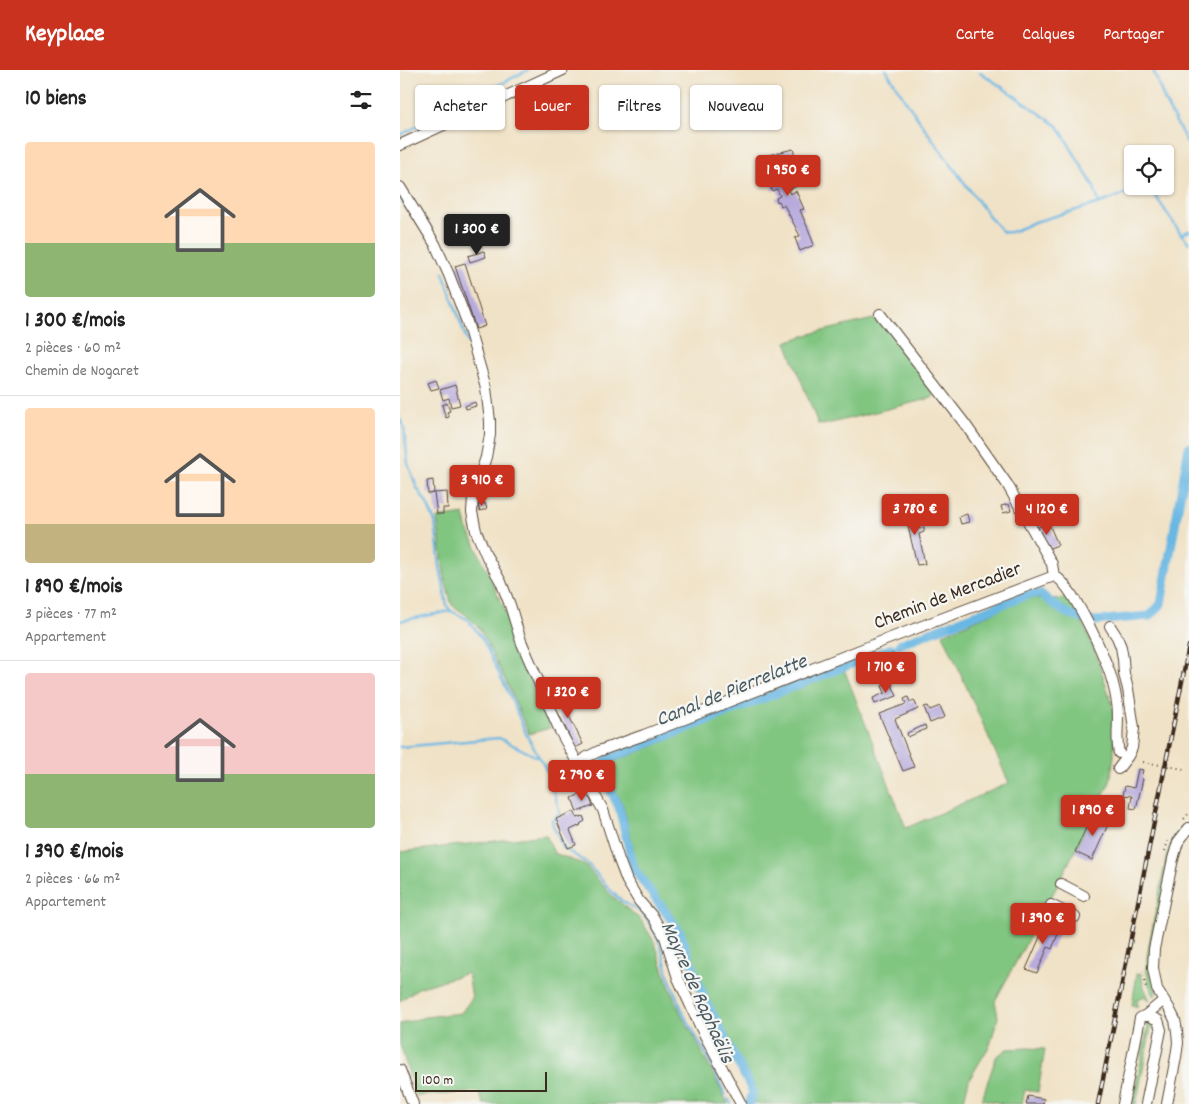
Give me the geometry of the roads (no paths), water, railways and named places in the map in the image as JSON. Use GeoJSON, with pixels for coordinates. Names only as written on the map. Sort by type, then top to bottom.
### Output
{"type":"FeatureCollection","features":[{"type":"Feature","properties":{"kind":"street"},"geometry":{"type":"LineString","coordinates":[[400,145],[563,70]]}},
{"type":"Feature","properties":{"kind":"street"},"geometry":{"type":"LineString","coordinates":[[400,187],[436,244],[467,322],[486,388],[490,435],[486,457],[473,497],[472,512],[476,531],[487,557],[501,582],[521,641],[560,731],[603,810],[627,881],[665,937],[678,978],[697,1020],[741,1104]]}},
{"type":"Feature","properties":{"kind":"street","name":"Chemin de Mercadier"},"geometry":{"type":"LineString","coordinates":[[880,314],[1007,484],[1052,564],[1054,576]]}},
{"type":"Feature","properties":{"kind":"street","name":"Chemin de Mercadier"},"geometry":{"type":"LineString","coordinates":[[579,764],[587,757],[599,751],[1054,576],[1062,580],[1071,592],[1107,664],[1117,705],[1116,744],[1119,753]]}},
{"type":"Feature","properties":{"kind":"street"},"geometry":{"type":"LineString","coordinates":[[1110,626],[1117,636],[1121,647],[1134,728],[1132,748],[1118,769]]}},
{"type":"Feature","properties":{"kind":"street"},"geometry":{"type":"LineString","coordinates":[[1167,1104],[1178,1044],[1175,1020],[1157,989],[1154,979],[1154,949],[1173,859],[1178,842],[1189,828]]}},
{"type":"Feature","properties":{"kind":"street"},"geometry":{"type":"LineString","coordinates":[[1061,884],[1084,896]]}},
{"type":"Feature","properties":{"kind":"street"},"geometry":{"type":"LineString","coordinates":[[1052,905],[1074,917]]}},
{"type":"Feature","properties":{"kind":"street"},"geometry":{"type":"LineString","coordinates":[[1123,1104],[1140,1018],[1146,1016],[1164,1000]]}},
{"type":"Feature","properties":{"kind":"street"},"geometry":{"type":"LineString","coordinates":[[1146,1016],[1158,1020],[1161,1030],[1146,1104]]}},
{"type":"Feature","properties":{"kind":"street"},"geometry":{"type":"LineString","coordinates":[[400,1070],[413,1104]]}},
{"type":"Feature","properties":{"kind":"waterway"},"geometry":{"type":"LineString","coordinates":[[400,135],[528,70]]}},
{"type":"Feature","properties":{"kind":"waterway"},"geometry":{"type":"LineString","coordinates":[[886,70],[937,146],[1003,232],[1014,231],[1032,223],[1124,193]]}},
{"type":"Feature","properties":{"kind":"waterway"},"geometry":{"type":"LineString","coordinates":[[1153,70],[1166,104],[1189,146]]}},
{"type":"Feature","properties":{"kind":"waterway"},"geometry":{"type":"LineString","coordinates":[[980,72],[1058,126],[1094,187],[1099,203]]}},
{"type":"Feature","properties":{"kind":"waterway"},"geometry":{"type":"LineString","coordinates":[[1155,195],[1189,243]]}},
{"type":"Feature","properties":{"kind":"waterway"},"geometry":{"type":"LineString","coordinates":[[400,198],[409,211]]}},
{"type":"Feature","properties":{"kind":"waterway"},"geometry":{"type":"LineString","coordinates":[[1181,234],[1189,231]]}},
{"type":"Feature","properties":{"kind":"waterway"},"geometry":{"type":"LineString","coordinates":[[443,273],[468,343]]}},
{"type":"Feature","properties":{"kind":"waterway","name":"Mayre de Raphaëlis"},"geometry":{"type":"LineString","coordinates":[[400,419],[404,428],[408,464],[417,488],[435,522],[447,606],[451,611],[467,619],[483,640],[526,734],[548,773],[560,813],[552,820],[563,848],[586,862],[612,892],[647,919],[658,938],[669,978],[684,1015],[708,1057],[725,1095]]}},
{"type":"Feature","properties":{"kind":"waterway","name":"Canal de Pierrelatte"},"geometry":{"type":"LineString","coordinates":[[1094,621],[1150,616],[1161,604],[1189,447]]}},
{"type":"Feature","properties":{"kind":"waterway","name":"Canal de Pierrelatte"},"geometry":{"type":"LineString","coordinates":[[900,644],[1029,594],[1041,594],[1055,606],[1075,617],[1081,618]]}},
{"type":"Feature","properties":{"kind":"waterway"},"geometry":{"type":"LineString","coordinates":[[400,621],[451,611]]}},
{"type":"Feature","properties":{"kind":"waterway","name":"Canal de Pierrelatte"},"geometry":{"type":"LineString","coordinates":[[749,1104],[753,1092],[704,998],[680,932],[634,869],[619,807],[602,774],[606,760],[892,648]]}},
{"type":"Feature","properties":{"kind":"waterway"},"geometry":{"type":"LineString","coordinates":[[400,747],[499,738],[537,757]]}},
{"type":"Feature","properties":{"kind":"waterway","name":"Mayre de Raphaëlis"},"geometry":{"type":"LineString","coordinates":[[728,1099],[731,1104]]}},
{"type":"Feature","properties":{"kind":"railway"},"geometry":{"type":"LineString","coordinates":[[1098,1104],[1189,646]]}}]}
